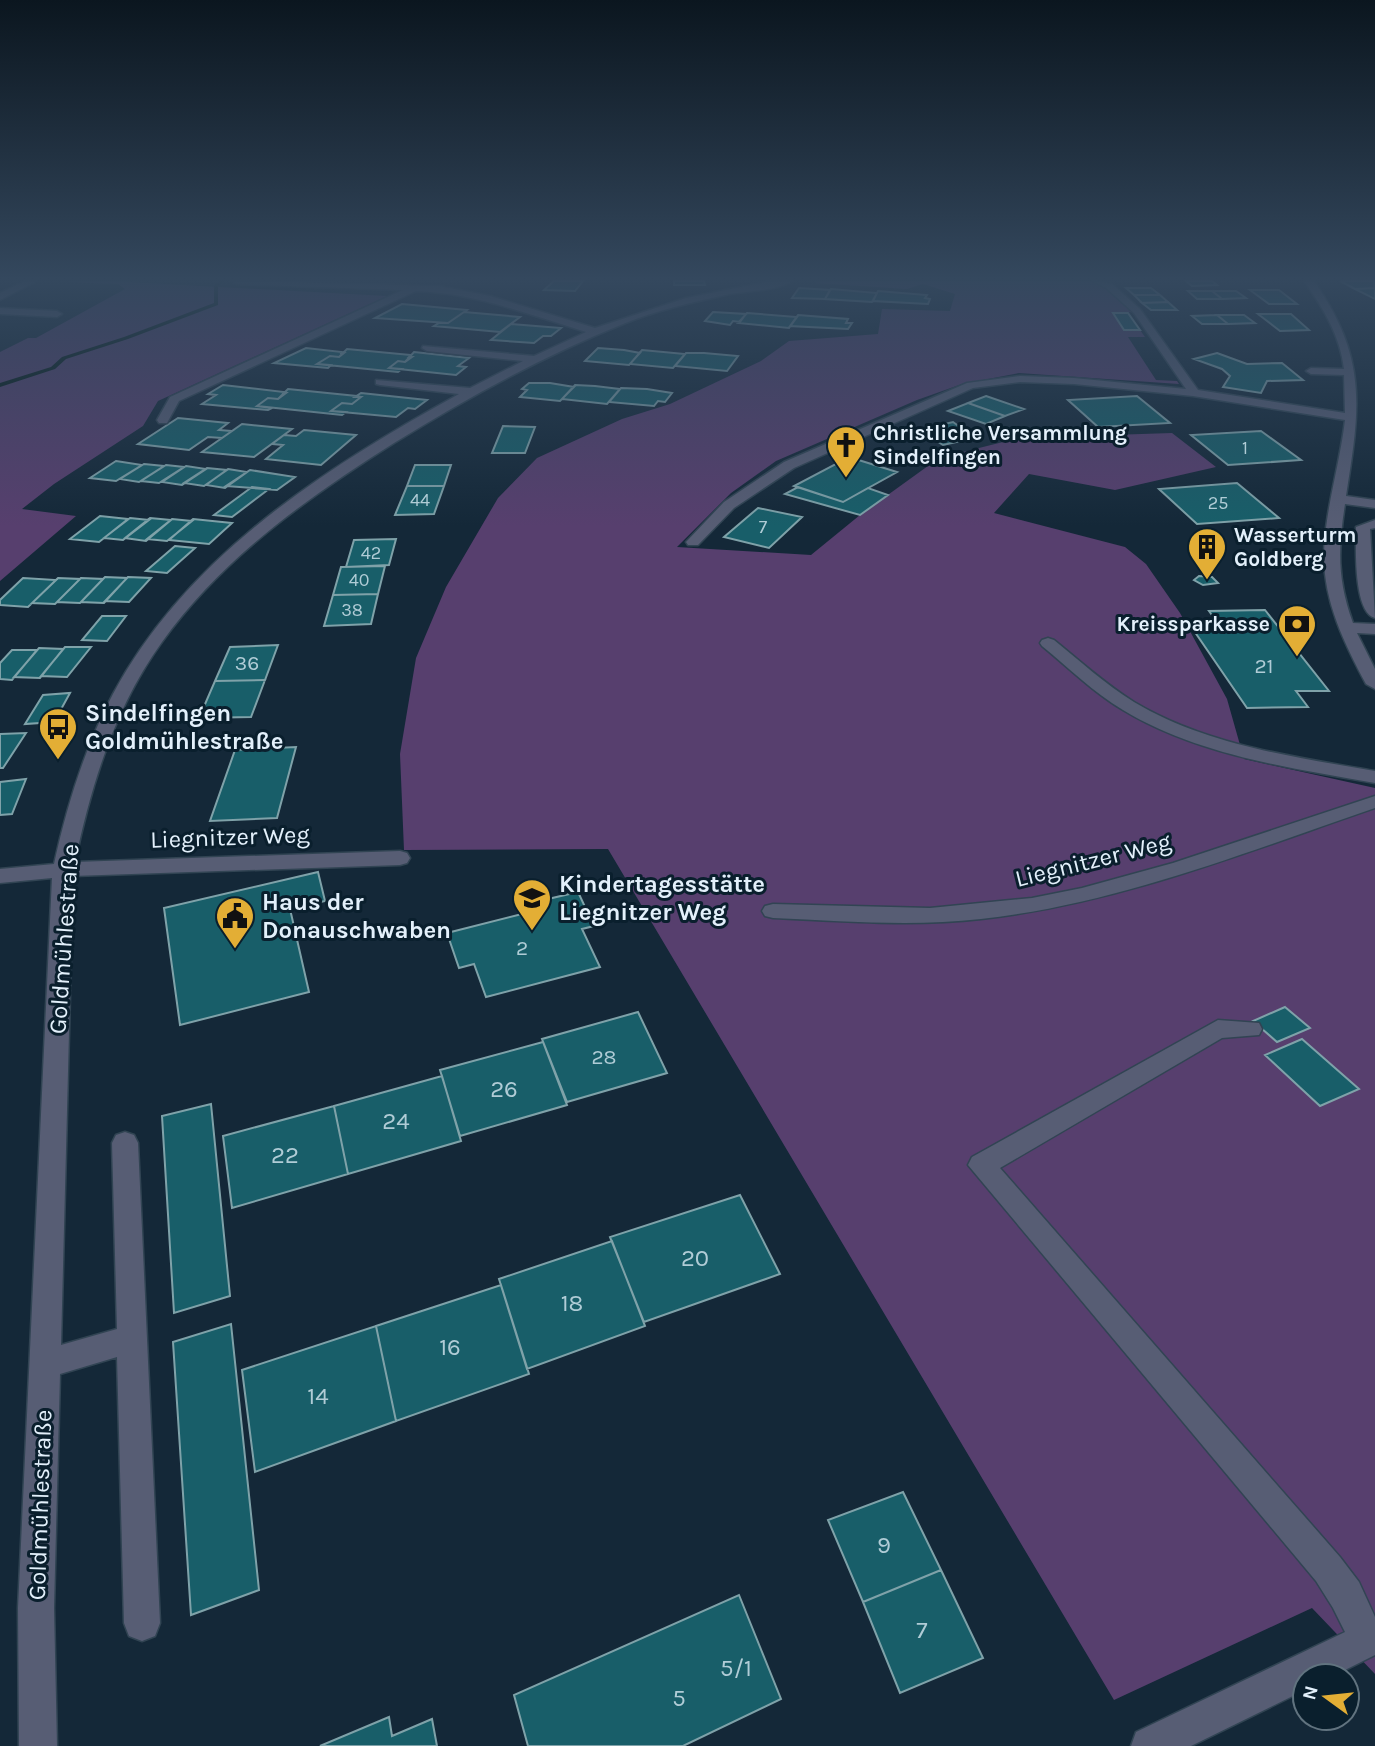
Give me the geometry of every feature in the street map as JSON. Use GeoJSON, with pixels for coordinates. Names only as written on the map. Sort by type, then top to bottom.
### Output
{"type":"FeatureCollection","features":[{"type":"Feature","properties":{"kind":"street"},"geometry":{"type":"LineString","coordinates":[[163,420],[174,399],[254,362]]}},
{"type":"Feature","properties":{"kind":"street","name":"Goldmühlestraße"},"geometry":{"type":"LineString","coordinates":[[38,1746],[36,1608],[63,869],[76,810],[103,731],[154,642],[182,605],[208,577],[284,509],[359,458],[471,392],[531,362]]}},
{"type":"Feature","properties":{"kind":"street"},"geometry":{"type":"LineString","coordinates":[[1174,362],[1193,393]]}},
{"type":"Feature","properties":{"kind":"street"},"geometry":{"type":"LineString","coordinates":[[1348,362],[1351,372],[1353,418],[1331,553],[1334,584],[1346,627],[1375,684]]}},
{"type":"Feature","properties":{"kind":"street"},"geometry":{"type":"LineString","coordinates":[[1311,371],[1351,372]]}},
{"type":"Feature","properties":{"kind":"street"},"geometry":{"type":"LineString","coordinates":[[693,542],[729,505],[789,465],[971,385],[1035,378],[1193,393],[1353,418]]}},
{"type":"Feature","properties":{"kind":"street"},"geometry":{"type":"LineString","coordinates":[[380,382],[471,392]]}},
{"type":"Feature","properties":{"kind":"street"},"geometry":{"type":"LineString","coordinates":[[1339,499],[1375,504]]}},
{"type":"Feature","properties":{"kind":"street"},"geometry":{"type":"LineString","coordinates":[[1375,524],[1363,527],[1365,585],[1375,613]]}},
{"type":"Feature","properties":{"kind":"street"},"geometry":{"type":"LineString","coordinates":[[1346,627],[1375,629]]}},
{"type":"Feature","properties":{"kind":"street"},"geometry":{"type":"LineString","coordinates":[[1048,643],[1135,710],[1172,727],[1227,747],[1375,776]]}},
{"type":"Feature","properties":{"kind":"street","name":"Liegnitzer Weg"},"geometry":{"type":"LineString","coordinates":[[773,911],[887,914],[979,912],[1059,900],[1122,885],[1375,802]]}},
{"type":"Feature","properties":{"kind":"street","name":"Liegnitzer Weg"},"geometry":{"type":"LineString","coordinates":[[0,876],[63,869],[400,858]]}},
{"type":"Feature","properties":{"kind":"street"},"geometry":{"type":"LineString","coordinates":[[1150,1746],[1367,1640],[1346,1595],[1328,1569],[981,1165],[1219,1029],[1250,1029]]}},
{"type":"Feature","properties":{"kind":"street"},"geometry":{"type":"LineString","coordinates":[[125,1143],[142,1623]]}},
{"type":"Feature","properties":{"kind":"street"},"geometry":{"type":"LineString","coordinates":[[46,1364],[132,1338]]}},
{"type":"Feature","properties":{"kind":"shaded area"},"geometry":{"type":"Polygon","coordinates":[[[0,362],[242,362],[158,401],[143,426],[54,484],[22,509],[76,516],[0,581],[0,362]]]}},
{"type":"Feature","properties":{"kind":"shaded area"},"geometry":{"type":"Polygon","coordinates":[[[758,362],[1145,362],[1156,380],[1177,381],[1179,384],[1019,373],[962,384],[917,400],[776,461],[731,493],[677,547],[811,555],[860,515],[939,458],[1019,438],[1172,433],[1216,467],[1115,490],[1029,474],[994,513],[1125,547],[1146,564],[1180,613],[1227,699],[1244,759],[1375,788],[1375,1674],[1312,1608],[1114,1700],[608,849],[404,850],[400,754],[416,658],[446,587],[498,498],[537,458],[622,419],[670,404],[758,362]]]}},
{"type":"Feature","properties":{"kind":"building"},"geometry":{"type":"Polygon","coordinates":[[[319,362],[317,364],[331,365],[328,368],[274,363],[319,362]]]}},
{"type":"Feature","properties":{"kind":"building"},"geometry":{"type":"Polygon","coordinates":[[[396,362],[389,368],[402,369],[398,372],[317,364],[396,362]]]}},
{"type":"Feature","properties":{"kind":"building"},"geometry":{"type":"Polygon","coordinates":[[[396,362],[463,362],[458,366],[466,367],[456,375],[389,368],[396,362]]]}},
{"type":"Feature","properties":{"kind":"building"},"geometry":{"type":"Polygon","coordinates":[[[601,362],[631,362],[629,365],[601,362]]]}},
{"type":"Feature","properties":{"kind":"building"},"geometry":{"type":"Polygon","coordinates":[[[631,362],[678,362],[673,368],[631,362]]]}},
{"type":"Feature","properties":{"kind":"building"},"geometry":{"type":"Polygon","coordinates":[[[678,362],[733,362],[727,371],[675,366],[678,362]]]}},
{"type":"Feature","properties":{"kind":"building"},"geometry":{"type":"Polygon","coordinates":[[[1204,362],[1282,363],[1303,380],[1267,381],[1261,393],[1223,387],[1230,376],[1222,369],[1204,362]]]}},
{"type":"Feature","properties":{"kind":"building"},"geometry":{"type":"Polygon","coordinates":[[[529,383],[574,387],[560,401],[520,397],[527,390],[522,389],[529,383]]]}},
{"type":"Feature","properties":{"kind":"building"},"geometry":{"type":"Polygon","coordinates":[[[223,385],[286,393],[278,399],[268,398],[257,406],[272,408],[268,410],[202,404],[216,395],[208,394],[223,385]]]}},
{"type":"Feature","properties":{"kind":"building"},"geometry":{"type":"Polygon","coordinates":[[[575,385],[620,389],[607,404],[562,399],[575,385]]]}},
{"type":"Feature","properties":{"kind":"building"},"geometry":{"type":"Polygon","coordinates":[[[621,388],[672,393],[665,402],[658,401],[654,406],[609,402],[621,388]]]}},
{"type":"Feature","properties":{"kind":"building"},"geometry":{"type":"Polygon","coordinates":[[[288,389],[361,397],[352,404],[342,403],[331,411],[346,412],[342,415],[257,406],[268,398],[278,399],[288,389]]]}},
{"type":"Feature","properties":{"kind":"building"},"geometry":{"type":"Polygon","coordinates":[[[361,393],[427,400],[415,409],[408,408],[396,417],[331,411],[342,403],[352,404],[361,397],[355,397],[361,393]]]}},
{"type":"Feature","properties":{"kind":"building"},"geometry":{"type":"Polygon","coordinates":[[[986,396],[1024,409],[1005,416],[968,403],[986,396]]]}},
{"type":"Feature","properties":{"kind":"building"},"geometry":{"type":"Polygon","coordinates":[[[1137,396],[1170,423],[1098,427],[1068,400],[1137,396]]]}},
{"type":"Feature","properties":{"kind":"building"},"geometry":{"type":"Polygon","coordinates":[[[968,403],[1005,416],[986,424],[948,411],[968,403]]]}},
{"type":"Feature","properties":{"kind":"building"},"geometry":{"type":"Polygon","coordinates":[[[178,418],[228,423],[219,430],[232,431],[222,438],[208,437],[189,450],[138,444],[178,418]]]}},
{"type":"Feature","properties":{"kind":"building"},"geometry":{"type":"Polygon","coordinates":[[[953,422],[975,438],[943,445],[919,430],[953,422]]]}},
{"type":"Feature","properties":{"kind":"building"},"geometry":{"type":"Polygon","coordinates":[[[242,424],[292,429],[254,457],[202,452],[242,424]]]}},
{"type":"Feature","properties":{"kind":"building"},"geometry":{"type":"Polygon","coordinates":[[[503,426],[535,427],[525,453],[492,453],[503,426]]]}},
{"type":"Feature","properties":{"kind":"building"},"geometry":{"type":"Polygon","coordinates":[[[304,430],[356,435],[321,465],[266,459],[283,445],[272,444],[284,435],[296,436],[304,430]]]}},
{"type":"Feature","properties":{"kind":"building"},"geometry":{"type":"Polygon","coordinates":[[[1261,431],[1301,460],[1228,465],[1191,435],[1261,431]]]}},
{"type":"Feature","properties":{"kind":"building","name":"Christliche Versammlung Sindelfingen"},"geometry":{"type":"Polygon","coordinates":[[[849,457],[897,472],[843,502],[794,486],[849,457]]]}},
{"type":"Feature","properties":{"kind":"building"},"geometry":{"type":"Polygon","coordinates":[[[116,461],[142,465],[116,481],[90,478],[116,461]]]}},
{"type":"Feature","properties":{"kind":"building"},"geometry":{"type":"Polygon","coordinates":[[[144,464],[164,466],[139,482],[120,479],[144,464]]]}},
{"type":"Feature","properties":{"kind":"building"},"geometry":{"type":"Polygon","coordinates":[[[166,465],[184,467],[159,483],[141,481],[166,465]]]}},
{"type":"Feature","properties":{"kind":"building"},"geometry":{"type":"Polygon","coordinates":[[[415,465],[451,465],[444,486],[407,486],[415,465]]]}},
{"type":"Feature","properties":{"kind":"building"},"geometry":{"type":"Polygon","coordinates":[[[186,466],[206,469],[182,485],[162,482],[186,466]]]}},
{"type":"Feature","properties":{"kind":"building"},"geometry":{"type":"Polygon","coordinates":[[[207,468],[227,470],[204,486],[184,483],[207,468]]]}},
{"type":"Feature","properties":{"kind":"building"},"geometry":{"type":"Polygon","coordinates":[[[228,469],[247,472],[225,488],[206,485],[228,469]]]}},
{"type":"Feature","properties":{"kind":"building"},"geometry":{"type":"Polygon","coordinates":[[[250,470],[295,477],[277,490],[226,486],[250,470]]]}},
{"type":"Feature","properties":{"kind":"building"},"geometry":{"type":"Polygon","coordinates":[[[1237,483],[1279,518],[1197,524],[1159,489],[1237,483]]]}},
{"type":"Feature","properties":{"kind":"building"},"geometry":{"type":"Polygon","coordinates":[[[407,486],[444,486],[434,514],[395,515],[407,486]]]}},
{"type":"Feature","properties":{"kind":"building"},"geometry":{"type":"Polygon","coordinates":[[[252,487],[269,489],[232,517],[214,515],[252,487]]]}},
{"type":"Feature","properties":{"kind":"building"},"geometry":{"type":"Polygon","coordinates":[[[798,487],[843,502],[868,488],[888,495],[860,515],[785,494],[798,487]]]}},
{"type":"Feature","properties":{"kind":"building"},"geometry":{"type":"Polygon","coordinates":[[[758,508],[802,517],[769,548],[724,537],[758,508]]]}},
{"type":"Feature","properties":{"kind":"building"},"geometry":{"type":"Polygon","coordinates":[[[100,516],[128,519],[99,542],[70,539],[100,516]]]}},
{"type":"Feature","properties":{"kind":"building"},"geometry":{"type":"Polygon","coordinates":[[[130,518],[149,520],[123,540],[104,538],[130,518]]]}},
{"type":"Feature","properties":{"kind":"building"},"geometry":{"type":"Polygon","coordinates":[[[150,518],[171,520],[146,541],[125,538],[150,518]]]}},
{"type":"Feature","properties":{"kind":"building"},"geometry":{"type":"Polygon","coordinates":[[[172,519],[192,521],[167,541],[147,539],[172,519]]]}},
{"type":"Feature","properties":{"kind":"building"},"geometry":{"type":"Polygon","coordinates":[[[193,519],[232,523],[209,544],[169,540],[193,519]]]}},
{"type":"Feature","properties":{"kind":"building"},"geometry":{"type":"Polygon","coordinates":[[[396,539],[389,565],[346,567],[354,540],[396,539]]]}},
{"type":"Feature","properties":{"kind":"building"},"geometry":{"type":"Polygon","coordinates":[[[175,546],[195,548],[167,573],[146,571],[175,546]]]}},
{"type":"Feature","properties":{"kind":"building"},"geometry":{"type":"Polygon","coordinates":[[[385,566],[378,594],[333,595],[341,567],[385,566]]]}},
{"type":"Feature","properties":{"kind":"building","name":"Wasserturm Goldberg"},"geometry":{"type":"Polygon","coordinates":[[[1199,576],[1212,577],[1218,583],[1203,585],[1194,580],[1199,576]]]}},
{"type":"Feature","properties":{"kind":"building"},"geometry":{"type":"Polygon","coordinates":[[[105,577],[127,578],[104,603],[81,602],[105,577]]]}},
{"type":"Feature","properties":{"kind":"building"},"geometry":{"type":"Polygon","coordinates":[[[128,577],[151,578],[129,602],[105,601],[128,577]]]}},
{"type":"Feature","properties":{"kind":"building"},"geometry":{"type":"Polygon","coordinates":[[[23,578],[56,580],[28,607],[0,605],[0,600],[23,578]]]}},
{"type":"Feature","properties":{"kind":"building"},"geometry":{"type":"Polygon","coordinates":[[[58,578],[80,579],[55,604],[32,603],[58,578]]]}},
{"type":"Feature","properties":{"kind":"building"},"geometry":{"type":"Polygon","coordinates":[[[81,578],[103,579],[80,603],[57,602],[81,578]]]}},
{"type":"Feature","properties":{"kind":"building"},"geometry":{"type":"Polygon","coordinates":[[[378,594],[371,624],[324,626],[333,595],[378,594]]]}},
{"type":"Feature","properties":{"kind":"building"},"geometry":{"type":"Polygon","coordinates":[[[1265,610],[1329,691],[1296,691],[1308,707],[1247,708],[1188,622],[1217,622],[1209,611],[1265,610]]]}},
{"type":"Feature","properties":{"kind":"building"},"geometry":{"type":"Polygon","coordinates":[[[102,616],[126,616],[107,641],[82,640],[102,616]]]}},
{"type":"Feature","properties":{"kind":"building"},"geometry":{"type":"Polygon","coordinates":[[[278,645],[265,680],[215,681],[230,647],[278,645]]]}},
{"type":"Feature","properties":{"kind":"building"},"geometry":{"type":"Polygon","coordinates":[[[65,647],[91,647],[67,677],[41,676],[65,647]]]}},
{"type":"Feature","properties":{"kind":"building"},"geometry":{"type":"Polygon","coordinates":[[[39,648],[63,649],[40,678],[14,677],[39,648]]]}},
{"type":"Feature","properties":{"kind":"building"},"geometry":{"type":"Polygon","coordinates":[[[12,650],[37,650],[12,680],[0,679],[0,663],[12,650]]]}},
{"type":"Feature","properties":{"kind":"building"},"geometry":{"type":"Polygon","coordinates":[[[265,680],[251,717],[199,718],[215,681],[265,680]]]}},
{"type":"Feature","properties":{"kind":"building"},"geometry":{"type":"Polygon","coordinates":[[[70,693],[54,722],[25,724],[43,695],[70,693]]]}},
{"type":"Feature","properties":{"kind":"building"},"geometry":{"type":"Polygon","coordinates":[[[26,733],[3,768],[0,768],[0,734],[26,733]]]}},
{"type":"Feature","properties":{"kind":"building"},"geometry":{"type":"Polygon","coordinates":[[[296,747],[277,818],[210,821],[235,750],[296,747]]]}},
{"type":"Feature","properties":{"kind":"building"},"geometry":{"type":"Polygon","coordinates":[[[26,779],[12,814],[0,815],[0,782],[26,779]]]}},
{"type":"Feature","properties":{"kind":"building","name":"Haus der Donauschwaben"},"geometry":{"type":"Polygon","coordinates":[[[318,872],[325,901],[290,909],[309,992],[180,1025],[164,908],[318,872]]]}},
{"type":"Feature","properties":{"kind":"building"},"geometry":{"type":"Polygon","coordinates":[[[578,892],[594,926],[582,929],[600,967],[486,997],[474,964],[459,968],[447,933],[534,911],[531,903],[578,892]]]}},
{"type":"Feature","properties":{"kind":"building"},"geometry":{"type":"Polygon","coordinates":[[[1285,1007],[1310,1028],[1277,1042],[1253,1021],[1285,1007]]]}},
{"type":"Feature","properties":{"kind":"building"},"geometry":{"type":"Polygon","coordinates":[[[638,1012],[667,1073],[567,1102],[542,1039],[638,1012]]]}},
{"type":"Feature","properties":{"kind":"building"},"geometry":{"type":"Polygon","coordinates":[[[1302,1039],[1359,1089],[1320,1106],[1265,1055],[1302,1039]]]}},
{"type":"Feature","properties":{"kind":"building"},"geometry":{"type":"Polygon","coordinates":[[[543,1042],[567,1105],[460,1136],[440,1070],[543,1042]]]}},
{"type":"Feature","properties":{"kind":"building"},"geometry":{"type":"Polygon","coordinates":[[[442,1076],[461,1141],[348,1174],[334,1106],[442,1076]]]}},
{"type":"Feature","properties":{"kind":"building"},"geometry":{"type":"Polygon","coordinates":[[[211,1104],[230,1296],[174,1313],[162,1116],[211,1104]]]}},
{"type":"Feature","properties":{"kind":"building"},"geometry":{"type":"Polygon","coordinates":[[[334,1106],[348,1174],[232,1208],[223,1136],[334,1106]]]}},
{"type":"Feature","properties":{"kind":"building"},"geometry":{"type":"Polygon","coordinates":[[[740,1195],[780,1274],[644,1322],[610,1237],[740,1195]]]}},
{"type":"Feature","properties":{"kind":"building"},"geometry":{"type":"Polygon","coordinates":[[[612,1241],[645,1326],[527,1369],[499,1279],[612,1241]]]}},
{"type":"Feature","properties":{"kind":"building"},"geometry":{"type":"Polygon","coordinates":[[[501,1285],[529,1374],[396,1421],[376,1326],[501,1285]]]}},
{"type":"Feature","properties":{"kind":"building"},"geometry":{"type":"Polygon","coordinates":[[[231,1324],[259,1590],[191,1615],[173,1342],[231,1324]]]}},
{"type":"Feature","properties":{"kind":"building"},"geometry":{"type":"Polygon","coordinates":[[[376,1326],[396,1421],[255,1472],[242,1370],[376,1326]]]}},
{"type":"Feature","properties":{"kind":"building"},"geometry":{"type":"Polygon","coordinates":[[[903,1492],[941,1570],[863,1602],[828,1520],[903,1492]]]}},
{"type":"Feature","properties":{"kind":"building"},"geometry":{"type":"Polygon","coordinates":[[[941,1570],[983,1658],[900,1693],[863,1602],[941,1570]]]}},
{"type":"Feature","properties":{"kind":"building"},"geometry":{"type":"Polygon","coordinates":[[[739,1595],[781,1699],[683,1746],[528,1746],[514,1695],[739,1595]]]}},
{"type":"Feature","properties":{"kind":"building"},"geometry":{"type":"Polygon","coordinates":[[[389,1717],[392,1736],[432,1719],[437,1746],[320,1746],[389,1717]]]}},
{"type":"Feature","properties":{"kind":"waterway"},"geometry":{"type":"LineString","coordinates":[[0,385],[53,368],[59,362]]}},
{"type":"Feature","properties":{"kind":"place","name":"Christliche Versammlung Sindelfingen"},"geometry":{"type":"Point","coordinates":[846,479]}},
{"type":"Feature","properties":{"kind":"place","name":"Wasserturm Goldberg"},"geometry":{"type":"Point","coordinates":[1207,581]}},
{"type":"Feature","properties":{"kind":"place","name":"Kreissparkasse"},"geometry":{"type":"Point","coordinates":[1297,658]}},
{"type":"Feature","properties":{"kind":"place","name":"Sindelfingen Goldmühlestraße"},"geometry":{"type":"Point","coordinates":[58,761]}},
{"type":"Feature","properties":{"kind":"place","name":"Kindertagesstätte Liegnitzer Weg"},"geometry":{"type":"Point","coordinates":[532,932]}},
{"type":"Feature","properties":{"kind":"place","name":"Haus der Donauschwaben"},"geometry":{"type":"Point","coordinates":[235,950]}}]}
